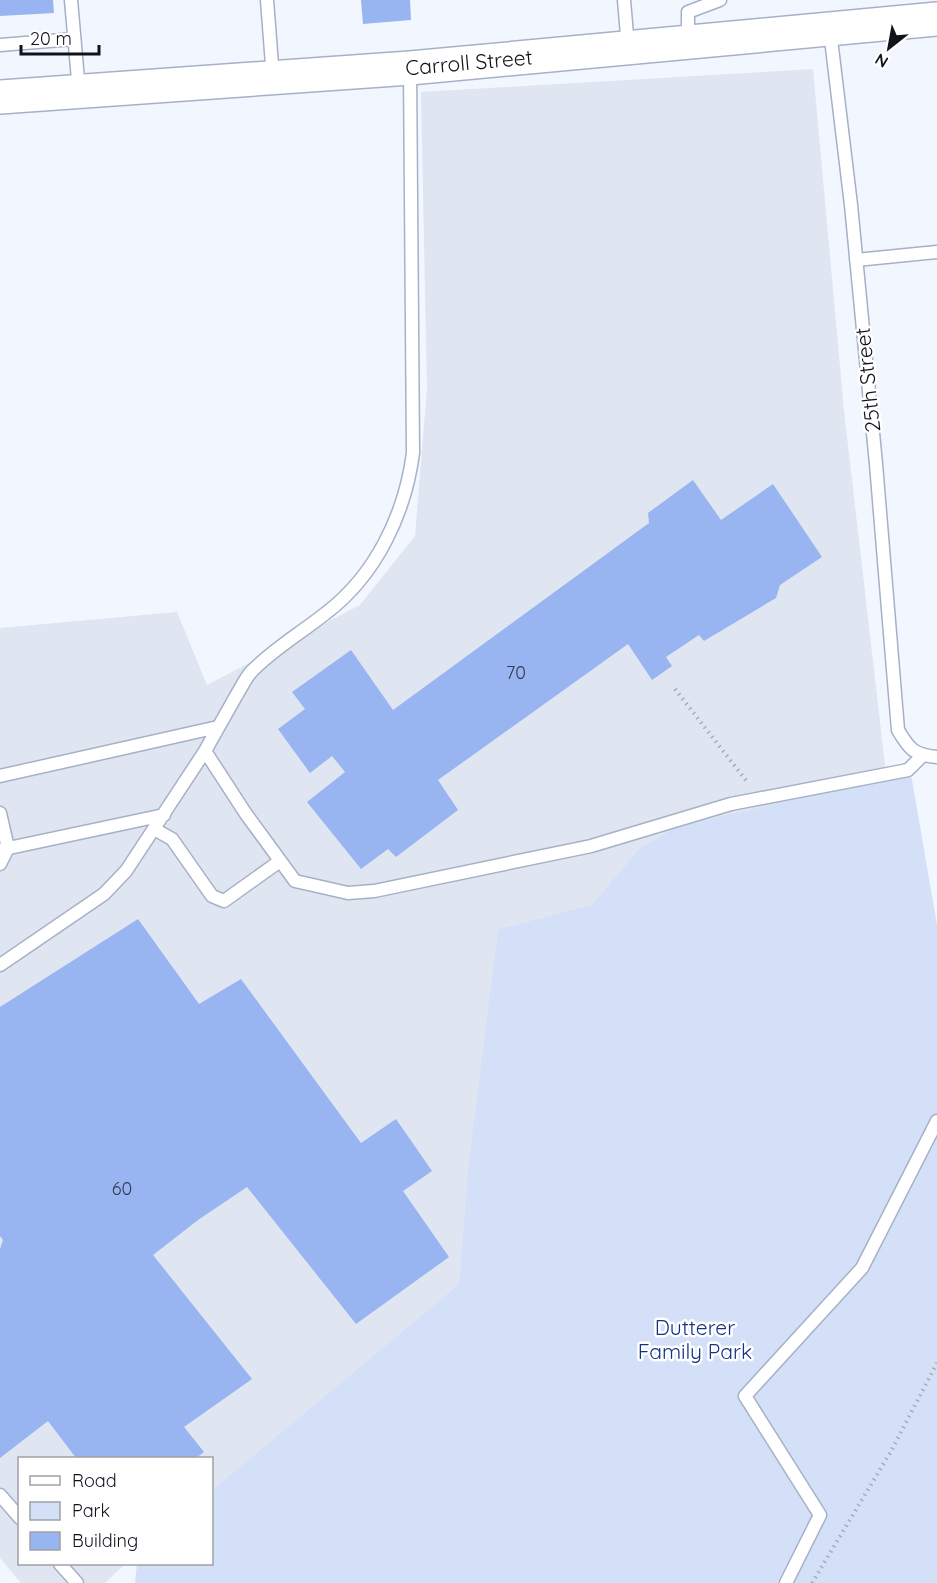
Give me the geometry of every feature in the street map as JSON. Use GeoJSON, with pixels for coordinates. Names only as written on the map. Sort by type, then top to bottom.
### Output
{"type":"FeatureCollection","features":[{"type":"Feature","properties":{"kind":"street","name":"Carroll Street"},"geometry":{"type":"LineString","coordinates":[[0,97],[273,79],[628,49],[688,18],[830,31],[937,19]]}},
{"type":"Feature","properties":{"kind":"lane"},"geometry":{"type":"LineString","coordinates":[[71,0],[79,92]]}},
{"type":"Feature","properties":{"kind":"lane"},"geometry":{"type":"LineString","coordinates":[[267,0],[273,79]]}},
{"type":"Feature","properties":{"kind":"lane"},"geometry":{"type":"LineString","coordinates":[[624,0],[628,49]]}},
{"type":"Feature","properties":{"kind":"lane"},"geometry":{"type":"LineString","coordinates":[[688,18],[720,0]]}},
{"type":"Feature","properties":{"kind":"lane","name":"25th Street"},"geometry":{"type":"LineString","coordinates":[[830,31],[876,464],[898,730],[908,747],[922,756]]}},
{"type":"Feature","properties":{"kind":"lane"},"geometry":{"type":"LineString","coordinates":[[0,45],[74,39]]}},
{"type":"Feature","properties":{"kind":"lane"},"geometry":{"type":"LineString","coordinates":[[0,965],[104,894],[126,871],[205,752],[248,675],[264,659],[328,612],[352,589],[372,563],[392,530],[409,482],[413,453],[410,68]]}},
{"type":"Feature","properties":{"kind":"lane"},"geometry":{"type":"LineString","coordinates":[[856,260],[937,252]]}},
{"type":"Feature","properties":{"kind":"lane"},"geometry":{"type":"LineString","coordinates":[[0,777],[219,727]]}},
{"type":"Feature","properties":{"kind":"lane"},"geometry":{"type":"LineString","coordinates":[[205,752],[246,814],[295,881],[348,893],[374,891],[591,846],[759,797],[908,770],[922,756],[937,757]]}},
{"type":"Feature","properties":{"kind":"lane"},"geometry":{"type":"LineString","coordinates":[[0,813],[4,849],[0,864]]}},
{"type":"Feature","properties":{"kind":"lane"},"geometry":{"type":"LineString","coordinates":[[4,849],[164,815]]}},
{"type":"Feature","properties":{"kind":"lane"},"geometry":{"type":"LineString","coordinates":[[154,829],[172,839],[212,896],[224,901],[280,861]]}},
{"type":"Feature","properties":{"kind":"lane"},"geometry":{"type":"LineString","coordinates":[[786,1583],[820,1515],[745,1396],[862,1268],[937,1120]]}},
{"type":"Feature","properties":{"kind":"lane"},"geometry":{"type":"LineString","coordinates":[[0,1495],[18,1516]]}},
{"type":"Feature","properties":{"kind":"lane"},"geometry":{"type":"LineString","coordinates":[[62,1565],[77,1583]]}},
{"type":"Feature","properties":{"kind":"path"},"geometry":{"type":"LineString","coordinates":[[675,689],[759,797]]}},
{"type":"Feature","properties":{"kind":"path"},"geometry":{"type":"LineString","coordinates":[[812,1583],[890,1453],[937,1363]]}},
{"type":"Feature","properties":{"kind":"shaded area"},"geometry":{"type":"Polygon","coordinates":[[[813,69],[844,411],[886,774],[812,797],[677,826],[640,848],[593,905],[498,929],[459,1284],[213,1489],[213,1457],[18,1457],[18,1565],[124,1565],[105,1583],[21,1583],[0,1558],[0,628],[177,612],[207,685],[360,605],[415,536],[427,389],[421,92],[813,69]]]}},
{"type":"Feature","properties":{"kind":"green space","name":"Dutterer Family Park"},"geometry":{"type":"Polygon","coordinates":[[[911,774],[937,925],[937,1583],[135,1583],[137,1565],[213,1565],[213,1489],[459,1284],[469,1163],[498,929],[592,905],[640,848],[677,826],[911,774]]]}},
{"type":"Feature","properties":{"kind":"building"},"geometry":{"type":"Polygon","coordinates":[[[0,0],[53,0],[54,13],[0,16],[0,0]]]}},
{"type":"Feature","properties":{"kind":"building"},"geometry":{"type":"Polygon","coordinates":[[[361,0],[410,0],[411,20],[363,24],[361,0]]]}},
{"type":"Feature","properties":{"kind":"building"},"geometry":{"type":"Polygon","coordinates":[[[693,480],[721,520],[773,484],[822,557],[780,585],[776,598],[704,641],[699,635],[666,657],[672,666],[652,680],[628,644],[438,780],[458,810],[396,857],[388,849],[361,869],[307,802],[345,772],[332,756],[310,773],[278,729],[305,709],[292,692],[351,650],[393,710],[649,523],[648,513],[693,480]]]}},
{"type":"Feature","properties":{"kind":"building"},"geometry":{"type":"Polygon","coordinates":[[[138,919],[199,1004],[241,979],[361,1143],[396,1119],[432,1171],[403,1191],[449,1257],[356,1324],[247,1187],[198,1220],[153,1255],[252,1379],[184,1427],[204,1452],[197,1457],[75,1457],[48,1421],[0,1458],[0,1249],[3,1240],[0,1236],[0,1007],[138,919]]]}}]}
